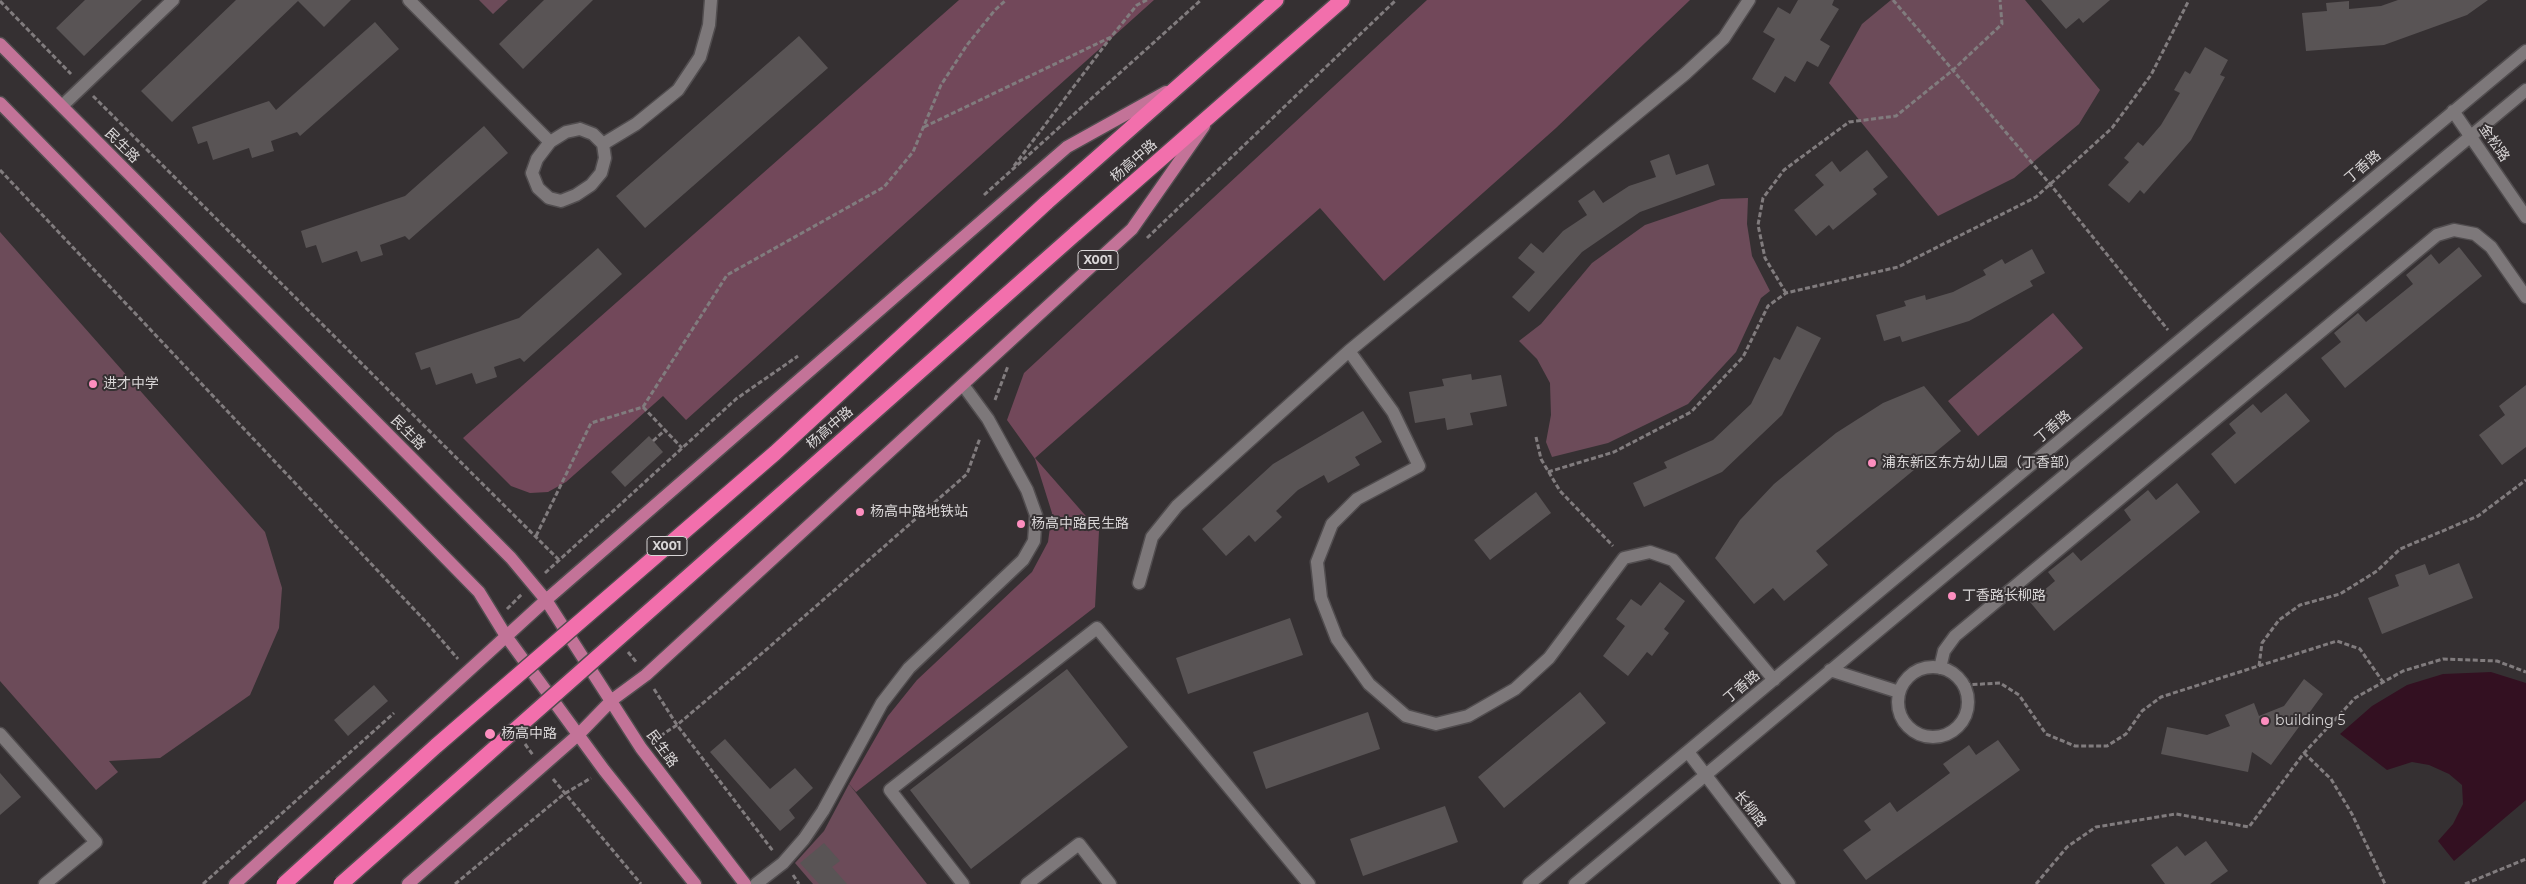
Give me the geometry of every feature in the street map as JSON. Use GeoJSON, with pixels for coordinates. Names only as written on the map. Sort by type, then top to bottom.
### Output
{"type":"FeatureCollection","features":[{"type":"Feature","properties":{"kind":"highway","name":"杨高中路"},"geometry":{"type":"LineString","coordinates":[[284,884],[436,746],[775,453],[1046,203],[1190,78],[1276,0]]}},
{"type":"Feature","properties":{"kind":"highway","name":"杨高中路"},"geometry":{"type":"LineString","coordinates":[[341,884],[1342,0]]}},
{"type":"Feature","properties":{"kind":"main road","name":"民生路"},"geometry":{"type":"LineString","coordinates":[[0,44],[511,558],[546,600],[612,700],[641,748],[746,884]]}},
{"type":"Feature","properties":{"kind":"main road","name":"杨高中路"},"geometry":{"type":"LineString","coordinates":[[235,884],[546,600],[1067,147],[1190,78]]}},
{"type":"Feature","properties":{"kind":"main road"},"geometry":{"type":"LineString","coordinates":[[0,103],[480,592],[506,636],[604,770],[695,884]]}},
{"type":"Feature","properties":{"kind":"main road","name":"X001"},"geometry":{"type":"LineString","coordinates":[[408,884],[579,734],[612,700],[646,675],[1132,229],[1211,116]]}},
{"type":"Feature","properties":{"kind":"street"},"geometry":{"type":"LineString","coordinates":[[62,106],[173,0]]}},
{"type":"Feature","properties":{"kind":"street"},"geometry":{"type":"LineString","coordinates":[[409,0],[550,142]]}},
{"type":"Feature","properties":{"kind":"street"},"geometry":{"type":"LineString","coordinates":[[603,144],[636,124],[678,90],[700,57],[709,24],[711,0]]}},
{"type":"Feature","properties":{"kind":"street"},"geometry":{"type":"LineString","coordinates":[[1139,583],[1152,537],[1177,506],[1349,351],[1685,74],[1724,38],[1748,0]]}},
{"type":"Feature","properties":{"kind":"street","name":"丁香路"},"geometry":{"type":"LineString","coordinates":[[1529,884],[2526,51]]}},
{"type":"Feature","properties":{"kind":"street"},"geometry":{"type":"LineString","coordinates":[[1575,884],[1704,774],[2526,90]]}},
{"type":"Feature","properties":{"kind":"street","name":"金松路"},"geometry":{"type":"LineString","coordinates":[[2453,111],[2526,217]]}},
{"type":"Feature","properties":{"kind":"street"},"geometry":{"type":"LineString","coordinates":[[580,129],[593,134],[603,144],[605,158],[601,172],[591,185],[576,196],[561,201],[549,198],[538,188],[532,173],[537,159],[550,142],[566,132],[580,129]]}},
{"type":"Feature","properties":{"kind":"street"},"geometry":{"type":"LineString","coordinates":[[1940,668],[1944,651],[1955,636],[2437,235],[2454,230],[2475,234],[2491,247],[2526,297]]}},
{"type":"Feature","properties":{"kind":"street"},"geometry":{"type":"LineString","coordinates":[[1349,351],[1393,412],[1419,466],[1357,499],[1332,524],[1316,562],[1321,598],[1337,639],[1369,684],[1406,716],[1436,724],[1468,716],[1515,689],[1549,658],[1624,558],[1650,552],[1673,560],[1774,680]]}},
{"type":"Feature","properties":{"kind":"street"},"geometry":{"type":"LineString","coordinates":[[756,884],[783,863],[804,839],[823,811],[882,703],[908,668],[1023,560],[1034,541],[1036,515],[1027,490],[988,419],[963,385]]}},
{"type":"Feature","properties":{"kind":"street"},"geometry":{"type":"LineString","coordinates":[[963,884],[890,790],[1097,628],[1310,884]]}},
{"type":"Feature","properties":{"kind":"street"},"geometry":{"type":"LineString","coordinates":[[1923,668],[1940,668],[1957,676],[1965,685],[1968,709],[1963,720],[1955,729],[1935,737],[1913,731],[1905,723],[1898,703],[1899,692],[1912,674],[1923,668]]}},
{"type":"Feature","properties":{"kind":"street"},"geometry":{"type":"LineString","coordinates":[[1830,670],[1899,692]]}},
{"type":"Feature","properties":{"kind":"street"},"geometry":{"type":"LineString","coordinates":[[0,734],[96,842],[45,884]]}},
{"type":"Feature","properties":{"kind":"street","name":"长柳路"},"geometry":{"type":"LineString","coordinates":[[1688,752],[1789,884]]}},
{"type":"Feature","properties":{"kind":"street"},"geometry":{"type":"LineString","coordinates":[[1027,884],[1079,844],[1110,884]]}},
{"type":"Feature","properties":{"kind":"path"},"geometry":{"type":"LineString","coordinates":[[536,536],[591,423],[643,407],[728,275],[844,212],[884,187],[913,152],[941,85],[967,45],[995,10],[1006,0]]}},
{"type":"Feature","properties":{"kind":"path"},"geometry":{"type":"LineString","coordinates":[[1009,172],[1111,37],[1137,5],[1147,0]]}},
{"type":"Feature","properties":{"kind":"path"},"geometry":{"type":"LineString","coordinates":[[1145,241],[1210,181],[1396,0]]}},
{"type":"Feature","properties":{"kind":"path"},"geometry":{"type":"LineString","coordinates":[[1893,0],[2050,184],[2178,342]]}},
{"type":"Feature","properties":{"kind":"path"},"geometry":{"type":"LineString","coordinates":[[1786,293],[1765,258],[1758,224],[1763,198],[1784,170],[1849,122],[1896,116],[1953,70],[2002,24],[2000,0]]}},
{"type":"Feature","properties":{"kind":"path"},"geometry":{"type":"LineString","coordinates":[[1548,472],[1614,452],[1691,412],[1743,357],[1768,306],[1786,293],[1898,267],[2036,197],[2112,128],[2151,75],[2189,0]]}},
{"type":"Feature","properties":{"kind":"path"},"geometry":{"type":"LineString","coordinates":[[0,1],[83,86],[536,536],[572,577]]}},
{"type":"Feature","properties":{"kind":"path"},"geometry":{"type":"LineString","coordinates":[[923,127],[1111,37]]}},
{"type":"Feature","properties":{"kind":"path"},"geometry":{"type":"LineString","coordinates":[[0,170],[427,623],[457,657],[466,672]]}},
{"type":"Feature","properties":{"kind":"path"},"geometry":{"type":"LineString","coordinates":[[641,748],[677,725],[768,649],[967,474],[1007,367],[1014,360]]}},
{"type":"Feature","properties":{"kind":"path"},"geometry":{"type":"LineString","coordinates":[[643,407],[682,448]]}},
{"type":"Feature","properties":{"kind":"path"},"geometry":{"type":"LineString","coordinates":[[653,441],[665,430]]}},
{"type":"Feature","properties":{"kind":"path"},"geometry":{"type":"LineString","coordinates":[[1536,437],[1540,459],[1560,491],[1624,558]]}},
{"type":"Feature","properties":{"kind":"path"},"geometry":{"type":"LineString","coordinates":[[2259,666],[2262,643],[2279,620],[2300,605],[2340,594],[2377,570],[2400,549],[2478,516],[2526,480]]}},
{"type":"Feature","properties":{"kind":"path"},"geometry":{"type":"LineString","coordinates":[[1965,685],[2000,683],[2019,695],[2046,734],[2075,746],[2107,746],[2126,734],[2142,711],[2161,697],[2336,641],[2360,649],[2384,682]]}},
{"type":"Feature","properties":{"kind":"path"},"geometry":{"type":"LineString","coordinates":[[623,645],[646,675],[677,725],[799,884]]}},
{"type":"Feature","properties":{"kind":"path"},"geometry":{"type":"LineString","coordinates":[[2036,884],[2067,847],[2096,827],[2176,814],[2249,827],[2304,753],[2356,698],[2403,671],[2443,659],[2497,661],[2526,672]]}},
{"type":"Feature","properties":{"kind":"path"},"geometry":{"type":"LineString","coordinates":[[519,737],[564,794],[641,884]]}},
{"type":"Feature","properties":{"kind":"path"},"geometry":{"type":"LineString","coordinates":[[2304,753],[2336,786],[2352,814],[2385,884]]}},
{"type":"Feature","properties":{"kind":"path"},"geometry":{"type":"LineString","coordinates":[[455,884],[564,794],[604,770]]}},
{"type":"Feature","properties":{"kind":"path"},"geometry":{"type":"LineString","coordinates":[[2465,884],[2505,870],[2526,860]]}},
{"type":"Feature","properties":{"kind":"shaded area"},"geometry":{"type":"Polygon","coordinates":[[[479,0],[508,0],[493,14],[479,0]]]}},
{"type":"Feature","properties":{"kind":"shaded area"},"geometry":{"type":"Polygon","coordinates":[[[959,0],[1154,0],[686,420],[663,396],[566,482],[548,492],[530,493],[511,486],[463,438],[959,0]]]}},
{"type":"Feature","properties":{"kind":"shaded area"},"geometry":{"type":"Polygon","coordinates":[[[1427,0],[1690,0],[1556,128],[1384,281],[1320,208],[1035,458],[1099,531],[1095,607],[856,792],[849,784],[888,716],[917,680],[1032,572],[1048,542],[1052,513],[1035,459],[1007,420],[1024,373],[1427,0]]]}},
{"type":"Feature","properties":{"kind":"shaded area"},"geometry":{"type":"Polygon","coordinates":[[[1891,0],[2025,0],[2100,90],[2079,124],[2014,178],[1938,216],[1829,83],[1862,24],[1891,0]]]}},
{"type":"Feature","properties":{"kind":"shaded area"},"geometry":{"type":"Polygon","coordinates":[[[1748,198],[1747,224],[1752,256],[1770,291],[1761,298],[1736,352],[1688,404],[1608,443],[1552,457],[1546,442],[1551,415],[1550,383],[1537,359],[1519,341],[1541,324],[1592,263],[1645,225],[1721,199],[1748,198]]]}},
{"type":"Feature","properties":{"kind":"shaded area","name":"进才中学"},"geometry":{"type":"Polygon","coordinates":[[[0,232],[265,532],[282,588],[279,628],[250,695],[160,758],[109,761],[118,772],[96,790],[0,681],[0,232]]]}},
{"type":"Feature","properties":{"kind":"shaded area"},"geometry":{"type":"Polygon","coordinates":[[[2053,313],[2083,348],[1978,436],[1948,401],[2053,313]]]}},
{"type":"Feature","properties":{"kind":"shaded area"},"geometry":{"type":"Polygon","coordinates":[[[2491,672],[2526,683],[2526,800],[2454,861],[2438,841],[2453,824],[2463,804],[2462,785],[2449,774],[2429,765],[2412,762],[2387,770],[2340,734],[2372,706],[2407,685],[2443,674],[2491,672]]]}},
{"type":"Feature","properties":{"kind":"shaded area"},"geometry":{"type":"Polygon","coordinates":[[[849,784],[927,884],[813,884],[795,863],[824,831],[849,784]]]}},
{"type":"Feature","properties":{"kind":"building"},"geometry":{"type":"Polygon","coordinates":[[[85,0],[142,0],[84,56],[56,28],[85,0]]]}},
{"type":"Feature","properties":{"kind":"building"},"geometry":{"type":"Polygon","coordinates":[[[236,0],[351,0],[324,27],[298,1],[172,122],[141,91],[236,0]]]}},
{"type":"Feature","properties":{"kind":"building"},"geometry":{"type":"Polygon","coordinates":[[[544,0],[593,0],[523,69],[499,44],[544,0]]]}},
{"type":"Feature","properties":{"kind":"building"},"geometry":{"type":"Polygon","coordinates":[[[1798,0],[1834,0],[1832,5],[1839,9],[1820,40],[1830,46],[1818,67],[1807,61],[1795,82],[1785,76],[1775,93],[1752,79],[1775,39],[1763,32],[1778,7],[1790,14],[1798,0]]]}},
{"type":"Feature","properties":{"kind":"building"},"geometry":{"type":"Polygon","coordinates":[[[2041,0],[2110,0],[2083,23],[2079,18],[2066,29],[2041,0]]]}},
{"type":"Feature","properties":{"kind":"building"},"geometry":{"type":"Polygon","coordinates":[[[2398,0],[2488,0],[2467,15],[2384,45],[2306,51],[2302,13],[2327,11],[2326,3],[2349,1],[2349,9],[2381,6],[2398,0]]]}},
{"type":"Feature","properties":{"kind":"building"},"geometry":{"type":"Polygon","coordinates":[[[375,22],[399,49],[300,136],[297,132],[271,141],[274,151],[252,158],[249,148],[213,160],[207,141],[198,144],[192,127],[269,101],[276,110],[375,22]]]}},
{"type":"Feature","properties":{"kind":"building"},"geometry":{"type":"Polygon","coordinates":[[[799,36],[828,68],[645,228],[616,196],[799,36]]]}},
{"type":"Feature","properties":{"kind":"building"},"geometry":{"type":"Polygon","coordinates":[[[2205,47],[2228,60],[2220,75],[2225,77],[2191,140],[2144,194],[2140,190],[2129,203],[2108,185],[2129,162],[2124,158],[2138,142],[2143,146],[2161,125],[2180,93],[2174,90],[2185,71],[2190,74],[2205,47]]]}},
{"type":"Feature","properties":{"kind":"building"},"geometry":{"type":"Polygon","coordinates":[[[484,126],[508,153],[409,240],[405,236],[380,245],[383,255],[361,262],[357,251],[322,263],[316,245],[306,248],[301,231],[405,196],[484,126]]]}},
{"type":"Feature","properties":{"kind":"building"},"geometry":{"type":"Polygon","coordinates":[[[1867,150],[1888,177],[1873,189],[1877,194],[1833,230],[1829,225],[1816,236],[1794,210],[1824,185],[1815,175],[1832,161],[1840,172],[1867,150]]]}},
{"type":"Feature","properties":{"kind":"building"},"geometry":{"type":"Polygon","coordinates":[[[1669,154],[1676,175],[1708,164],[1715,185],[1640,212],[1582,252],[1529,312],[1512,297],[1535,272],[1518,258],[1531,243],[1543,253],[1563,231],[1587,215],[1578,201],[1594,190],[1603,203],[1629,186],[1656,177],[1650,161],[1669,154]]]}},
{"type":"Feature","properties":{"kind":"building"},"geometry":{"type":"Polygon","coordinates":[[[2459,247],[2482,276],[2345,388],[2321,358],[2341,342],[2334,333],[2358,313],[2366,322],[2413,284],[2406,275],[2431,254],[2439,264],[2459,247]]]}},
{"type":"Feature","properties":{"kind":"building"},"geometry":{"type":"Polygon","coordinates":[[[598,248],[622,274],[524,362],[520,358],[494,367],[497,377],[476,384],[472,373],[436,385],[430,367],[421,370],[415,353],[519,318],[598,248]]]}},
{"type":"Feature","properties":{"kind":"building"},"geometry":{"type":"Polygon","coordinates":[[[2032,249],[2045,273],[2030,281],[2033,286],[1969,321],[1902,342],[1900,336],[1884,341],[1876,315],[1906,306],[1904,301],[1925,295],[1926,300],[1953,292],[1986,275],[1983,270],[2002,259],[2005,264],[2032,249]]]}},
{"type":"Feature","properties":{"kind":"building"},"geometry":{"type":"Polygon","coordinates":[[[1797,326],[1821,338],[1782,415],[1722,472],[1644,507],[1633,483],[1667,468],[1664,462],[1713,440],[1751,404],[1774,357],[1780,360],[1797,326]]]}},
{"type":"Feature","properties":{"kind":"building"},"geometry":{"type":"Polygon","coordinates":[[[1471,374],[1472,380],[1501,375],[1507,406],[1470,413],[1473,425],[1447,430],[1445,418],[1415,423],[1409,392],[1444,386],[1442,379],[1471,374]]]}},
{"type":"Feature","properties":{"kind":"building"},"geometry":{"type":"Polygon","coordinates":[[[2526,385],[2526,447],[2502,465],[2479,435],[2505,415],[2499,406],[2526,385]]]}},
{"type":"Feature","properties":{"kind":"building"},"geometry":{"type":"Polygon","coordinates":[[[1924,386],[1961,431],[1816,551],[1828,565],[1784,601],[1773,588],[1754,604],[1715,558],[1740,520],[1774,484],[1836,433],[1883,403],[1924,386]]]}},
{"type":"Feature","properties":{"kind":"building"},"geometry":{"type":"Polygon","coordinates":[[[2286,393],[2310,421],[2235,484],[2211,454],[2236,433],[2229,424],[2253,404],[2261,413],[2286,393]]]}},
{"type":"Feature","properties":{"kind":"building"},"geometry":{"type":"Polygon","coordinates":[[[1363,411],[1382,442],[1355,457],[1360,465],[1328,483],[1324,475],[1298,490],[1276,511],[1282,517],[1255,542],[1249,535],[1226,556],[1202,529],[1273,464],[1363,411]]]}},
{"type":"Feature","properties":{"kind":"building"},"geometry":{"type":"Polygon","coordinates":[[[649,436],[663,452],[625,487],[611,472],[649,436]]]}},
{"type":"Feature","properties":{"kind":"building"},"geometry":{"type":"Polygon","coordinates":[[[2177,483],[2200,512],[2054,631],[2030,602],[2055,581],[2048,572],[2073,552],[2081,561],[2131,520],[2124,510],[2148,490],[2156,500],[2177,483]]]}},
{"type":"Feature","properties":{"kind":"building"},"geometry":{"type":"Polygon","coordinates":[[[1536,492],[1551,513],[1490,560],[1474,540],[1536,492]]]}},
{"type":"Feature","properties":{"kind":"building"},"geometry":{"type":"Polygon","coordinates":[[[2459,563],[2473,598],[2382,634],[2368,598],[2399,586],[2395,575],[2425,564],[2429,575],[2459,563]]]}},
{"type":"Feature","properties":{"kind":"building"},"geometry":{"type":"Polygon","coordinates":[[[1660,582],[1685,601],[1664,629],[1669,633],[1652,656],[1647,652],[1628,676],[1603,656],[1625,626],[1616,619],[1631,599],[1641,606],[1660,582]]]}},
{"type":"Feature","properties":{"kind":"building"},"geometry":{"type":"Polygon","coordinates":[[[1290,618],[1303,655],[1188,694],[1176,658],[1290,618]]]}},
{"type":"Feature","properties":{"kind":"building"},"geometry":{"type":"Polygon","coordinates":[[[1067,669],[1128,747],[971,869],[910,790],[1067,669]]]}},
{"type":"Feature","properties":{"kind":"building","name":"building 5"},"geometry":{"type":"Polygon","coordinates":[[[2304,679],[2323,694],[2271,765],[2252,752],[2248,772],[2161,754],[2167,727],[2207,735],[2230,726],[2225,715],[2254,703],[2259,716],[2284,706],[2304,679]]]}},
{"type":"Feature","properties":{"kind":"building"},"geometry":{"type":"Polygon","coordinates":[[[374,685],[388,701],[348,736],[334,720],[374,685]]]}},
{"type":"Feature","properties":{"kind":"building"},"geometry":{"type":"Polygon","coordinates":[[[1580,692],[1606,723],[1504,808],[1478,777],[1580,692]]]}},
{"type":"Feature","properties":{"kind":"building"},"geometry":{"type":"Polygon","coordinates":[[[1368,712],[1380,749],[1266,789],[1253,752],[1368,712]]]}},
{"type":"Feature","properties":{"kind":"building"},"geometry":{"type":"Polygon","coordinates":[[[725,739],[770,789],[795,768],[813,788],[789,810],[795,818],[780,831],[710,752],[725,739]]]}},
{"type":"Feature","properties":{"kind":"building"},"geometry":{"type":"Polygon","coordinates":[[[1998,740],[2020,770],[1866,880],[1843,850],[1871,830],[1864,821],[1890,802],[1897,812],[1950,773],[1943,764],[1969,745],[1976,755],[1998,740]]]}},
{"type":"Feature","properties":{"kind":"building"},"geometry":{"type":"Polygon","coordinates":[[[0,773],[21,797],[0,815],[0,773]]]}},
{"type":"Feature","properties":{"kind":"building"},"geometry":{"type":"Polygon","coordinates":[[[1445,806],[1458,842],[1363,876],[1350,839],[1445,806]]]}},
{"type":"Feature","properties":{"kind":"building"},"geometry":{"type":"Polygon","coordinates":[[[2206,841],[2228,871],[2210,884],[2165,884],[2151,865],[2177,846],[2185,856],[2206,841]]]}},
{"type":"Feature","properties":{"kind":"building"},"geometry":{"type":"Polygon","coordinates":[[[824,843],[840,861],[832,867],[847,884],[819,884],[800,863],[824,843]]]}},
{"type":"Feature","properties":{"kind":"place","name":"进才中学"},"geometry":{"type":"Point","coordinates":[93,384]}},
{"type":"Feature","properties":{"kind":"place","name":"浦东新区东方幼儿园（丁香部）"},"geometry":{"type":"Point","coordinates":[1872,463]}},
{"type":"Feature","properties":{"kind":"place","name":"杨高中路地铁站"},"geometry":{"type":"Point","coordinates":[860,512]}},
{"type":"Feature","properties":{"kind":"place","name":"杨高中路民生路"},"geometry":{"type":"Point","coordinates":[1021,524]}},
{"type":"Feature","properties":{"kind":"place","name":"丁香路长柳路"},"geometry":{"type":"Point","coordinates":[1952,596]}},
{"type":"Feature","properties":{"kind":"place","name":"building 5"},"geometry":{"type":"Point","coordinates":[2265,721]}},
{"type":"Feature","properties":{"kind":"place","name":"杨高中路"},"geometry":{"type":"Point","coordinates":[490,734]}}]}
